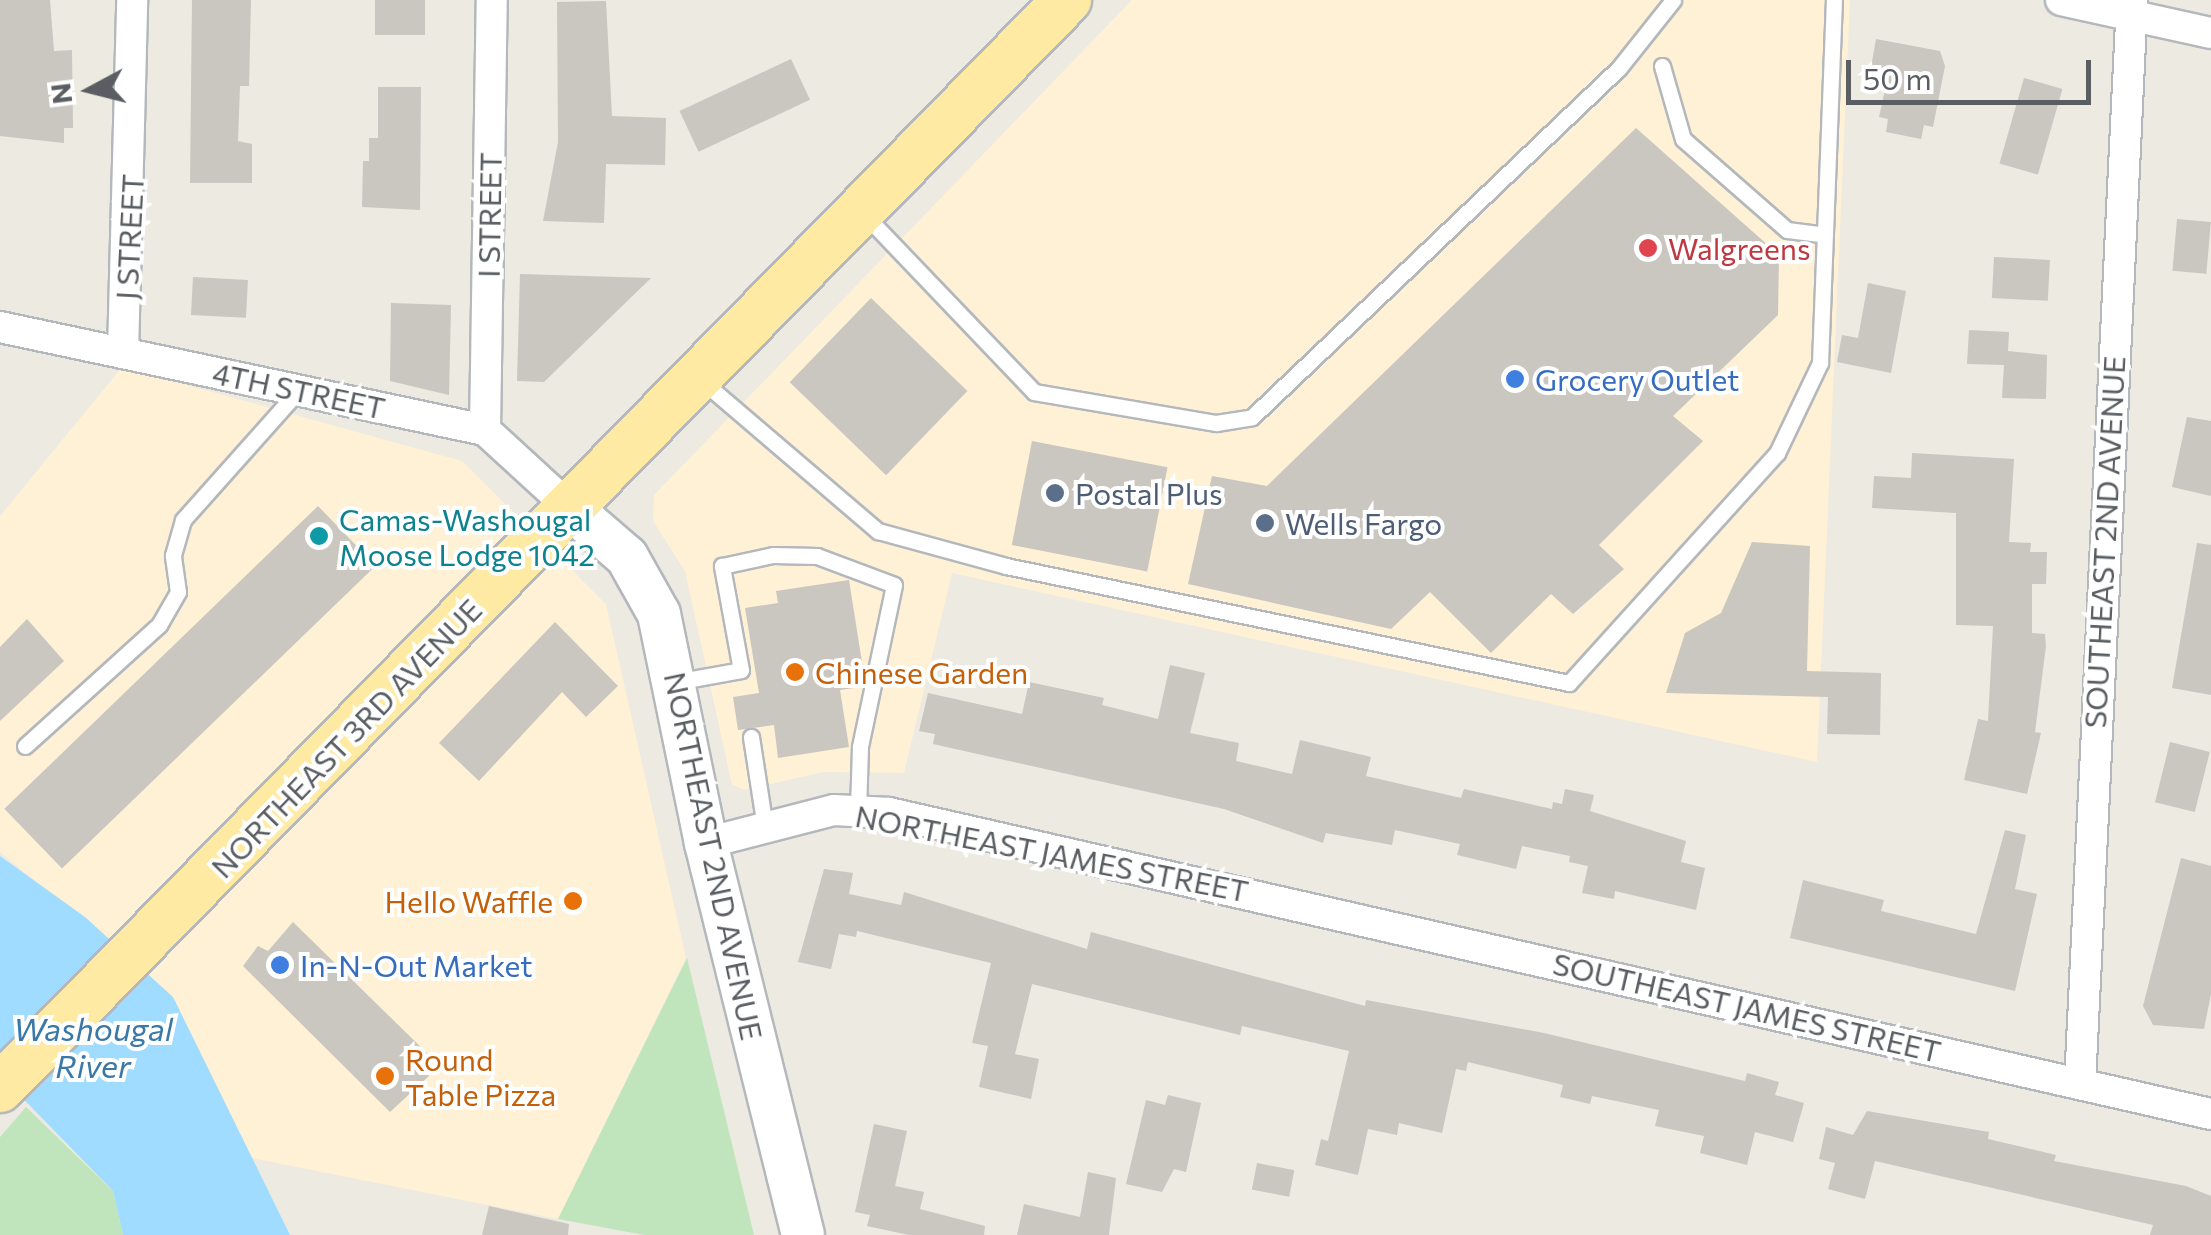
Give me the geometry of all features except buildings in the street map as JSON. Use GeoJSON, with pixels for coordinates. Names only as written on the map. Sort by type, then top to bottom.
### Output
{"type":"FeatureCollection","features":[{"type":"Feature","properties":{"kind":"main road","name":"NORTHEAST 3RD AVENUE"},"geometry":{"type":"LineString","coordinates":[[0,1088],[1066,0]]}},
{"type":"Feature","properties":{"kind":"street","name":"J STREET"},"geometry":{"type":"LineString","coordinates":[[123,353],[132,0]]}},
{"type":"Feature","properties":{"kind":"street","name":"I STREET"},"geometry":{"type":"LineString","coordinates":[[485,430],[492,0]]}},
{"type":"Feature","properties":{"kind":"street"},"geometry":{"type":"LineString","coordinates":[[2061,0],[2130,7],[2211,33]]}},
{"type":"Feature","properties":{"kind":"street","name":"SOUTHEAST 2ND AVENUE"},"geometry":{"type":"LineString","coordinates":[[2080,1084],[2130,7]]}},
{"type":"Feature","properties":{"kind":"street","name":"4TH STREET"},"geometry":{"type":"LineString","coordinates":[[0,327],[485,430]]}},
{"type":"Feature","properties":{"kind":"street"},"geometry":{"type":"LineString","coordinates":[[485,430],[570,508]]}},
{"type":"Feature","properties":{"kind":"street","name":"NORTHEAST 2ND AVENUE"},"geometry":{"type":"LineString","coordinates":[[570,508],[627,557],[648,587],[674,682],[706,842],[803,1235]]}},
{"type":"Feature","properties":{"kind":"street","name":"NORTHEAST JAMES STREET"},"geometry":{"type":"LineString","coordinates":[[706,842],[834,810],[858,811],[1283,899]]}},
{"type":"Feature","properties":{"kind":"street","name":"SOUTHEAST JAMES STREET"},"geometry":{"type":"LineString","coordinates":[[1283,899],[2211,1114]]}},
{"type":"Feature","properties":{"kind":"lane"},"geometry":{"type":"LineString","coordinates":[[861,210],[1034,392],[1216,423],[1252,417],[1618,68],[1674,0]]}},
{"type":"Feature","properties":{"kind":"lane"},"geometry":{"type":"LineString","coordinates":[[698,378],[878,531],[1006,566],[1568,683],[1777,453],[1820,363],[1834,0]]}},
{"type":"Feature","properties":{"kind":"lane"},"geometry":{"type":"LineString","coordinates":[[1662,66],[1683,139],[1786,230],[1825,235]]}},
{"type":"Feature","properties":{"kind":"lane"},"geometry":{"type":"LineString","coordinates":[[25,746],[159,624],[178,592],[173,555],[183,520],[299,390]]}},
{"type":"Feature","properties":{"kind":"lane"},"geometry":{"type":"LineString","coordinates":[[744,689],[722,566],[773,555],[818,556],[894,585],[860,747],[858,811]]}},
{"type":"Feature","properties":{"kind":"lane"},"geometry":{"type":"LineString","coordinates":[[674,682],[741,670]]}},
{"type":"Feature","properties":{"kind":"lane"},"geometry":{"type":"LineString","coordinates":[[752,736],[765,827]]}},
{"type":"Feature","properties":{"kind":"shaded area"},"geometry":{"type":"Polygon","coordinates":[[[1132,0],[1850,0],[1817,762],[952,573],[904,773],[823,772],[745,790],[732,785],[685,571],[653,521],[654,495],[1132,0]]]}},
{"type":"Feature","properties":{"kind":"shaded area"},"geometry":{"type":"Polygon","coordinates":[[[122,367],[462,461],[606,604],[686,958],[558,1219],[252,1158],[173,997],[0,852],[0,516],[122,367]]]}},
{"type":"Feature","properties":{"kind":"green space"},"geometry":{"type":"Polygon","coordinates":[[[687,958],[754,1235],[644,1235],[558,1219],[687,958]]]}},
{"type":"Feature","properties":{"kind":"green space"},"geometry":{"type":"Polygon","coordinates":[[[26,1107],[113,1191],[123,1235],[0,1235],[0,1137],[26,1107]]]}},
{"type":"Feature","properties":{"kind":"water","name":"Washougal River"},"geometry":{"type":"Polygon","coordinates":[[[0,856],[85,917],[173,997],[290,1235],[123,1235],[113,1191],[0,1075],[0,856]]]}},
{"type":"Feature","properties":{"kind":"place","name":"Walgreens"},"geometry":{"type":"Point","coordinates":[1648,248]}},
{"type":"Feature","properties":{"kind":"place","name":"Grocery Outlet"},"geometry":{"type":"Point","coordinates":[1515,379]}},
{"type":"Feature","properties":{"kind":"place","name":"Postal Plus"},"geometry":{"type":"Point","coordinates":[1055,493]}},
{"type":"Feature","properties":{"kind":"place","name":"Wells Fargo"},"geometry":{"type":"Point","coordinates":[1265,523]}},
{"type":"Feature","properties":{"kind":"place","name":"Camas-Washougal Moose Lodge 1042"},"geometry":{"type":"Point","coordinates":[319,536]}},
{"type":"Feature","properties":{"kind":"place","name":"Chinese Garden"},"geometry":{"type":"Point","coordinates":[795,672]}},
{"type":"Feature","properties":{"kind":"place","name":"Hello Waffle"},"geometry":{"type":"Point","coordinates":[573,901]}},
{"type":"Feature","properties":{"kind":"place","name":"In-N-Out Market"},"geometry":{"type":"Point","coordinates":[280,965]}},
{"type":"Feature","properties":{"kind":"place","name":"Round Table Pizza"},"geometry":{"type":"Point","coordinates":[385,1076]}}]}
